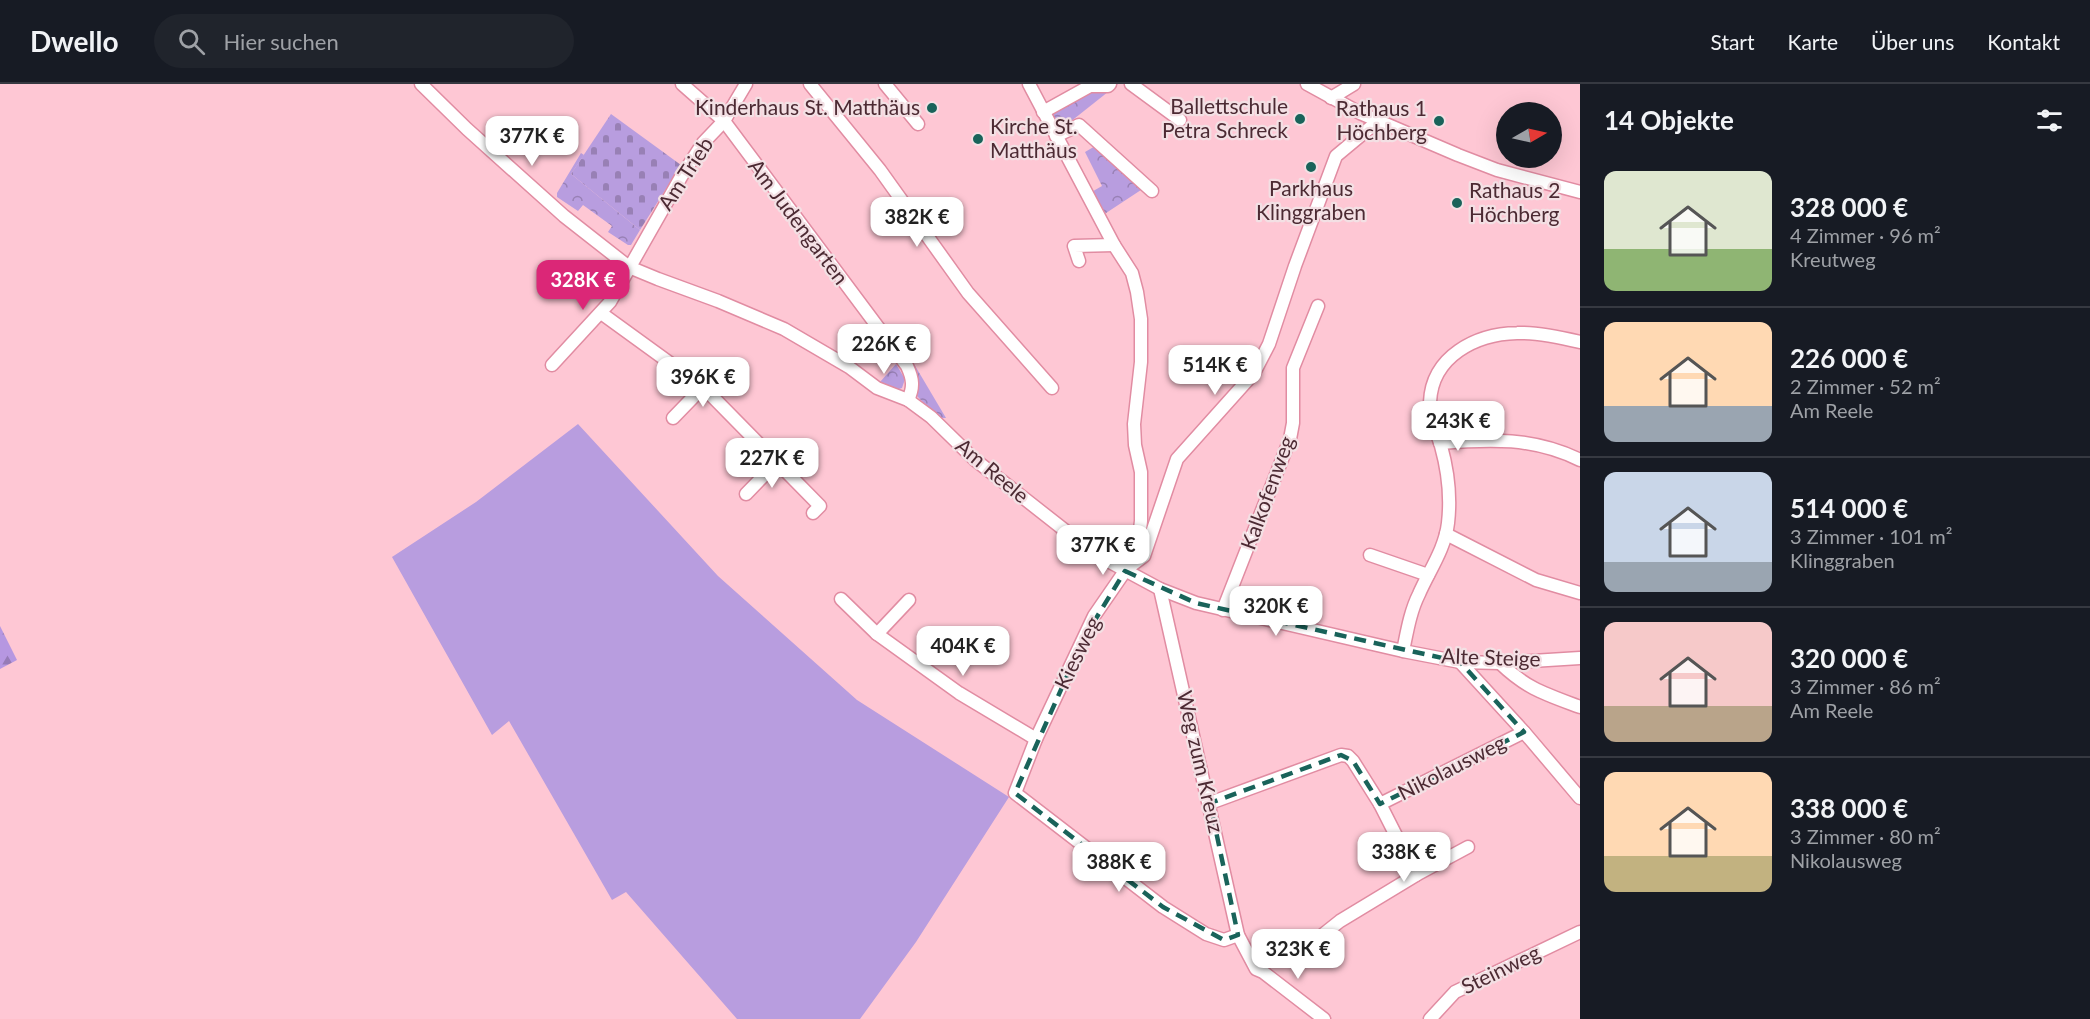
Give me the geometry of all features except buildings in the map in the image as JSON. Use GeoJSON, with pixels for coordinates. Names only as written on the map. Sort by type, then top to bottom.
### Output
{"type":"FeatureCollection","features":[{"type":"Feature","properties":{"kind":"street","name":"Am Reele"},"geometry":{"type":"LineString","coordinates":[[421,84],[466,129],[564,216],[629,267],[784,329],[849,367],[877,388],[908,400],[931,417],[974,459],[1095,554],[1160,589],[1196,603],[1403,651]]}},
{"type":"Feature","properties":{"kind":"street","name":"Am Judengarten"},"geometry":{"type":"LineString","coordinates":[[682,84],[724,121],[907,366],[912,377],[913,390],[908,400]]}},
{"type":"Feature","properties":{"kind":"street","name":"Am Trieb"},"geometry":{"type":"LineString","coordinates":[[552,365],[610,302],[665,203],[703,143],[724,121],[746,84]]}},
{"type":"Feature","properties":{"kind":"street"},"geometry":{"type":"LineString","coordinates":[[810,84],[880,170],[968,293],[1052,388]]}},
{"type":"Feature","properties":{"kind":"street"},"geometry":{"type":"LineString","coordinates":[[885,84],[918,124]]}},
{"type":"Feature","properties":{"kind":"street"},"geometry":{"type":"LineString","coordinates":[[1029,84],[1114,245],[1132,273],[1141,318],[1141,362],[1134,424],[1135,445],[1141,472],[1141,521],[1138,546],[1125,571]]}},
{"type":"Feature","properties":{"kind":"street"},"geometry":{"type":"LineString","coordinates":[[1043,112],[1090,86],[1110,84]]}},
{"type":"Feature","properties":{"kind":"street"},"geometry":{"type":"LineString","coordinates":[[1131,84],[1180,120]]}},
{"type":"Feature","properties":{"kind":"street"},"geometry":{"type":"LineString","coordinates":[[1307,84],[1378,121],[1497,170],[1580,192]]}},
{"type":"Feature","properties":{"kind":"street"},"geometry":{"type":"LineString","coordinates":[[1331,98],[1354,84]]}},
{"type":"Feature","properties":{"kind":"street"},"geometry":{"type":"LineString","coordinates":[[1125,571],[1144,556],[1177,459],[1254,373],[1269,344],[1294,266],[1336,156],[1378,121]]}},
{"type":"Feature","properties":{"kind":"street"},"geometry":{"type":"LineString","coordinates":[[1056,136],[1079,125],[1152,191]]}},
{"type":"Feature","properties":{"kind":"street"},"geometry":{"type":"LineString","coordinates":[[1079,261],[1074,246],[1114,245]]}},
{"type":"Feature","properties":{"kind":"street","name":"Kalkofenweg"},"geometry":{"type":"LineString","coordinates":[[1223,610],[1290,439],[1293,423],[1293,368],[1318,306]]}},
{"type":"Feature","properties":{"kind":"street"},"geometry":{"type":"LineString","coordinates":[[601,313],[703,387],[820,506],[813,513]]}},
{"type":"Feature","properties":{"kind":"street"},"geometry":{"type":"LineString","coordinates":[[1403,651],[1412,613],[1449,522],[1448,471],[1434,426],[1430,403],[1435,382],[1443,365],[1458,350],[1482,338],[1517,333],[1553,336],[1580,342]]}},
{"type":"Feature","properties":{"kind":"street"},"geometry":{"type":"LineString","coordinates":[[673,418],[703,387]]}},
{"type":"Feature","properties":{"kind":"street"},"geometry":{"type":"LineString","coordinates":[[1440,443],[1483,440],[1524,441],[1580,460]]}},
{"type":"Feature","properties":{"kind":"street"},"geometry":{"type":"LineString","coordinates":[[746,494],[777,462]]}},
{"type":"Feature","properties":{"kind":"street"},"geometry":{"type":"LineString","coordinates":[[1446,534],[1536,580],[1580,593]]}},
{"type":"Feature","properties":{"kind":"street"},"geometry":{"type":"LineString","coordinates":[[1370,555],[1428,575]]}},
{"type":"Feature","properties":{"kind":"street","name":"Kiesweg"},"geometry":{"type":"LineString","coordinates":[[1125,571],[1094,616],[1036,739],[1015,793],[1163,907],[1206,934],[1224,940],[1238,936]]}},
{"type":"Feature","properties":{"kind":"street","name":"Weg zum Kreuz"},"geometry":{"type":"LineString","coordinates":[[1160,589],[1210,803],[1238,936],[1256,969],[1324,1019]]}},
{"type":"Feature","properties":{"kind":"street"},"geometry":{"type":"LineString","coordinates":[[841,599],[877,634],[960,693],[1036,739]]}},
{"type":"Feature","properties":{"kind":"street"},"geometry":{"type":"LineString","coordinates":[[877,634],[909,600]]}},
{"type":"Feature","properties":{"kind":"street","name":"Alte Steige"},"geometry":{"type":"LineString","coordinates":[[1403,651],[1460,662],[1500,663],[1580,658]]}},
{"type":"Feature","properties":{"kind":"street"},"geometry":{"type":"LineString","coordinates":[[1460,662],[1580,798]]}},
{"type":"Feature","properties":{"kind":"street"},"geometry":{"type":"LineString","coordinates":[[1500,663],[1517,679],[1535,690],[1580,707]]}},
{"type":"Feature","properties":{"kind":"street","name":"Nikolausweg"},"geometry":{"type":"LineString","coordinates":[[1380,804],[1524,732]]}},
{"type":"Feature","properties":{"kind":"street","name":"Nikolausweg"},"geometry":{"type":"LineString","coordinates":[[1210,803],[1341,755],[1348,756],[1380,804],[1416,875]]}},
{"type":"Feature","properties":{"kind":"street"},"geometry":{"type":"LineString","coordinates":[[1306,948],[1340,921],[1468,847]]}},
{"type":"Feature","properties":{"kind":"street","name":"Steinweg"},"geometry":{"type":"LineString","coordinates":[[1430,1019],[1455,992],[1580,932]]}},
{"type":"Feature","properties":{"kind":"highlighted area"},"geometry":{"type":"Polygon","coordinates":[[[1125,571],[1196,603],[1460,662],[1524,732],[1380,804],[1353,761],[1341,755],[1210,803],[1238,935],[1224,940],[1163,907],[1015,793],[1084,638],[1125,571]]]}},
{"type":"Feature","properties":{"kind":"green space"},"geometry":{"type":"Polygon","coordinates":[[[1095,84],[1118,84],[1060,130],[1050,112],[1095,84]]]}},
{"type":"Feature","properties":{"kind":"green space"},"geometry":{"type":"Polygon","coordinates":[[[611,114],[681,165],[640,230],[571,174],[611,114]]]}},
{"type":"Feature","properties":{"kind":"green space"},"geometry":{"type":"Polygon","coordinates":[[[1097,145],[1144,188],[1100,217],[1088,194],[1102,186],[1085,152],[1097,145]]]}},
{"type":"Feature","properties":{"kind":"green space"},"geometry":{"type":"Polygon","coordinates":[[[581,153],[584,155],[571,174],[640,230],[631,245],[608,232],[612,226],[583,205],[578,211],[557,197],[557,193],[581,153]]]}},
{"type":"Feature","properties":{"kind":"green space"},"geometry":{"type":"Polygon","coordinates":[[[896,364],[905,379],[902,388],[896,390],[880,382],[896,364]]]}},
{"type":"Feature","properties":{"kind":"green space"},"geometry":{"type":"Polygon","coordinates":[[[914,364],[946,418],[932,412],[917,396],[914,364]]]}},
{"type":"Feature","properties":{"kind":"green space"},"geometry":{"type":"Polygon","coordinates":[[[578,424],[718,576],[857,700],[1009,797],[916,942],[860,1019],[737,1019],[626,892],[612,900],[509,721],[492,735],[392,557],[476,502],[578,424]]]}},
{"type":"Feature","properties":{"kind":"green space"},"geometry":{"type":"Polygon","coordinates":[[[0,626],[17,660],[0,669],[0,626]]]}},
{"type":"Feature","properties":{"kind":"place","name":"Kinderhaus St. Matthäus"},"geometry":{"type":"Point","coordinates":[932,108]}},
{"type":"Feature","properties":{"kind":"place","name":"Ballettschule Petra Schreck"},"geometry":{"type":"Point","coordinates":[1300,119]}},
{"type":"Feature","properties":{"kind":"place","name":"Rathaus 1 Höchberg"},"geometry":{"type":"Point","coordinates":[1439,121]}},
{"type":"Feature","properties":{"kind":"place","name":"Kirche St. Matthäus"},"geometry":{"type":"Point","coordinates":[978,139]}},
{"type":"Feature","properties":{"kind":"place","name":"Parkhaus Klinggraben"},"geometry":{"type":"Point","coordinates":[1311,167]}},
{"type":"Feature","properties":{"kind":"place","name":"Rathaus 2 Höchberg"},"geometry":{"type":"Point","coordinates":[1457,203]}}]}
